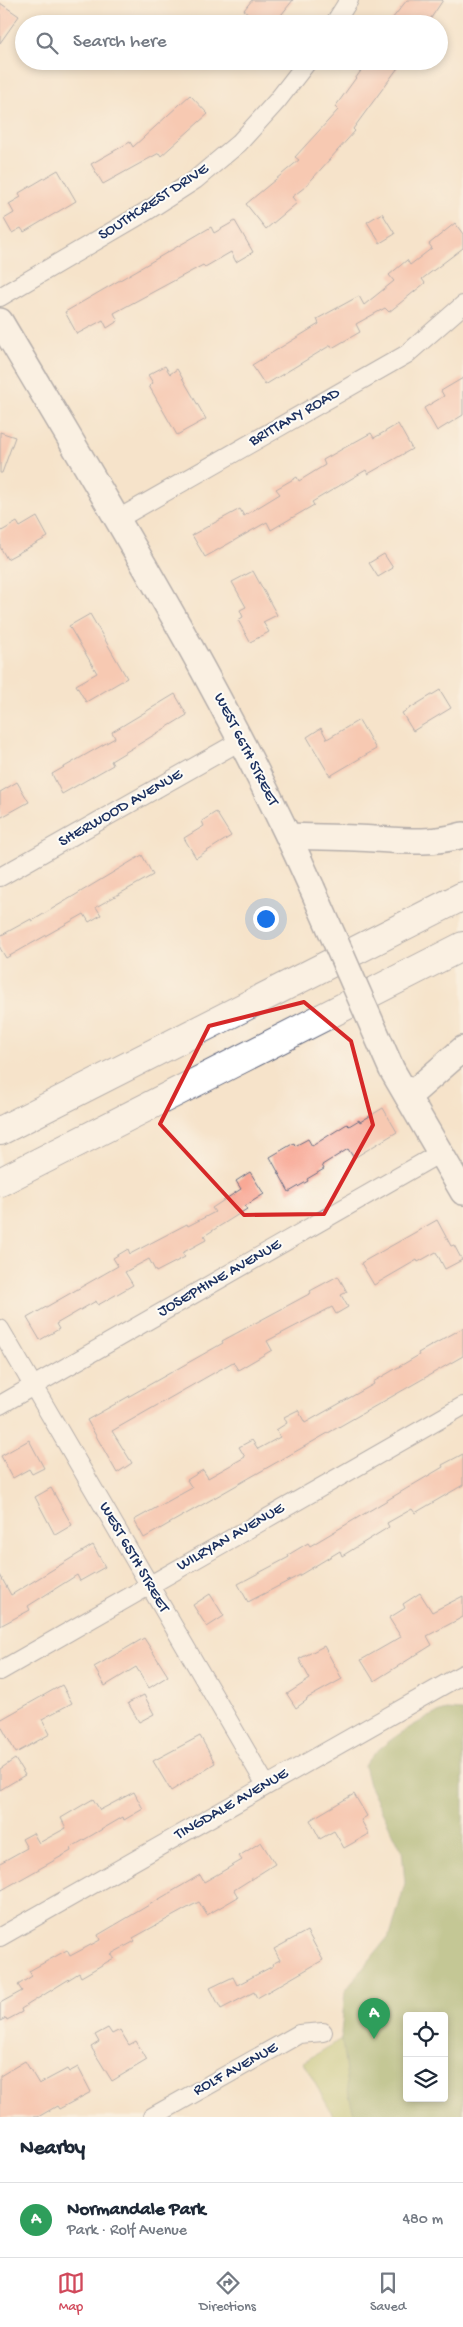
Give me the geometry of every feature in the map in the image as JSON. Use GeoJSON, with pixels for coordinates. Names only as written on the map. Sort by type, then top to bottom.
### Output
{"type":"FeatureCollection","features":[{"type":"Feature","properties":{"kind":"highway"},"geometry":{"type":"LineString","coordinates":[[0,1131],[463,896]]}},
{"type":"Feature","properties":{"kind":"highway"},"geometry":{"type":"LineString","coordinates":[[0,1182],[463,946]]}},
{"type":"Feature","properties":{"kind":"street"},"geometry":{"type":"LineString","coordinates":[[340,15],[350,0]]}},
{"type":"Feature","properties":{"kind":"street","name":"SOUTHCREST DRIVE"},"geometry":{"type":"LineString","coordinates":[[0,296],[147,211],[195,180],[239,143],[277,101],[301,70]]}},
{"type":"Feature","properties":{"kind":"street","name":"BRITTANY ROAD"},"geometry":{"type":"LineString","coordinates":[[118,519],[407,354],[463,305]]}},
{"type":"Feature","properties":{"kind":"street","name":"WEST 66TH STREET"},"geometry":{"type":"LineString","coordinates":[[0,321],[118,519],[242,740],[289,836],[392,1070],[463,1192]]}},
{"type":"Feature","properties":{"kind":"street","name":"SHERWOOD AVENUE"},"geometry":{"type":"LineString","coordinates":[[0,878],[242,740]]}},
{"type":"Feature","properties":{"kind":"street"},"geometry":{"type":"LineString","coordinates":[[289,836],[356,838],[412,843],[443,841],[463,835]]}},
{"type":"Feature","properties":{"kind":"street"},"geometry":{"type":"LineString","coordinates":[[408,1097],[463,1049]]}},
{"type":"Feature","properties":{"kind":"street","name":"JOSEPHINE AVENUE"},"geometry":{"type":"LineString","coordinates":[[0,1405],[440,1153]]}},
{"type":"Feature","properties":{"kind":"street","name":"WEST 65TH STREET"},"geometry":{"type":"LineString","coordinates":[[0,1329],[266,1786]]}},
{"type":"Feature","properties":{"kind":"street","name":"WILRYAN AVENUE"},"geometry":{"type":"LineString","coordinates":[[0,1671],[463,1406]]}},
{"type":"Feature","properties":{"kind":"street","name":"TINGDALE AVENUE"},"geometry":{"type":"LineString","coordinates":[[0,1937],[463,1674]]}},
{"type":"Feature","properties":{"kind":"street","name":"ROLF AVENUE"},"geometry":{"type":"LineString","coordinates":[[152,2117],[299,2034],[323,2032]]}},
{"type":"Feature","properties":{"kind":"highlighted area"},"geometry":{"type":"Polygon","coordinates":[[[304,1002],[351,1041],[373,1125],[324,1214],[244,1215],[160,1124],[209,1026],[304,1002]]]}},
{"type":"Feature","properties":{"kind":"green space"},"geometry":{"type":"Polygon","coordinates":[[[447,1710],[463,1711],[463,2117],[355,2117],[349,2095],[341,2033],[345,1991],[391,1933],[405,1883],[402,1851],[369,1785],[364,1766],[389,1741],[427,1718],[447,1710]]]}},
{"type":"Feature","properties":{"kind":"green space"},"geometry":{"type":"Polygon","coordinates":[[[463,1968],[463,2117],[334,2117],[303,2062],[463,1968]]]}},
{"type":"Feature","properties":{"kind":"building"},"geometry":{"type":"Polygon","coordinates":[[[252,0],[293,0],[281,15],[248,15],[244,10],[252,0]]]}},
{"type":"Feature","properties":{"kind":"building"},"geometry":{"type":"Polygon","coordinates":[[[407,0],[443,0],[433,15],[395,15],[407,0]]]}},
{"type":"Feature","properties":{"kind":"building"},"geometry":{"type":"Polygon","coordinates":[[[0,3],[18,15],[15,15],[15,22],[0,43],[0,3]]]}},
{"type":"Feature","properties":{"kind":"building"},"geometry":{"type":"Polygon","coordinates":[[[362,70],[396,70],[353,129],[355,131],[305,187],[292,197],[297,203],[266,229],[246,204],[299,160],[295,157],[338,110],[335,107],[362,70]]]}},
{"type":"Feature","properties":{"kind":"building"},"geometry":{"type":"Polygon","coordinates":[[[190,95],[208,114],[161,156],[159,153],[103,184],[91,164],[130,142],[133,147],[190,95]]]}},
{"type":"Feature","properties":{"kind":"building"},"geometry":{"type":"Polygon","coordinates":[[[58,170],[76,201],[24,232],[21,228],[12,233],[4,219],[14,213],[9,204],[21,197],[19,193],[58,170]]]}},
{"type":"Feature","properties":{"kind":"building"},"geometry":{"type":"Polygon","coordinates":[[[382,213],[395,234],[380,243],[367,222],[382,213]]]}},
{"type":"Feature","properties":{"kind":"building"},"geometry":{"type":"Polygon","coordinates":[[[235,221],[253,252],[236,262],[231,252],[205,267],[203,265],[114,313],[118,321],[107,328],[103,320],[77,334],[65,312],[211,227],[214,233],[235,221]]]}},
{"type":"Feature","properties":{"kind":"building"},"geometry":{"type":"Polygon","coordinates":[[[455,223],[463,234],[463,248],[422,279],[425,283],[389,312],[385,308],[356,324],[360,332],[332,348],[331,345],[265,385],[252,365],[319,324],[317,319],[359,296],[364,305],[394,281],[389,275],[407,260],[410,265],[432,248],[429,244],[455,223]]]}},
{"type":"Feature","properties":{"kind":"building"},"geometry":{"type":"Polygon","coordinates":[[[165,366],[170,374],[177,369],[206,419],[177,435],[149,386],[153,383],[148,375],[165,366]]]}},
{"type":"Feature","properties":{"kind":"building"},"geometry":{"type":"Polygon","coordinates":[[[463,378],[463,415],[437,431],[424,408],[444,396],[441,391],[463,378]]]}},
{"type":"Feature","properties":{"kind":"building"},"geometry":{"type":"Polygon","coordinates":[[[398,424],[412,449],[368,474],[366,470],[312,502],[314,505],[271,530],[267,522],[205,557],[192,535],[240,509],[244,516],[280,494],[276,489],[297,477],[299,481],[325,465],[323,460],[371,433],[374,438],[398,424]]]}},
{"type":"Feature","properties":{"kind":"building"},"geometry":{"type":"Polygon","coordinates":[[[0,432],[15,437],[2,473],[0,473],[0,432]]]}},
{"type":"Feature","properties":{"kind":"building"},"geometry":{"type":"Polygon","coordinates":[[[37,517],[48,537],[7,559],[0,547],[0,532],[17,522],[20,527],[37,517]]]}},
{"type":"Feature","properties":{"kind":"building"},"geometry":{"type":"Polygon","coordinates":[[[384,554],[393,568],[378,577],[369,563],[384,554]]]}},
{"type":"Feature","properties":{"kind":"building"},"geometry":{"type":"Polygon","coordinates":[[[253,571],[277,615],[263,622],[269,632],[250,642],[238,620],[243,617],[240,610],[246,607],[232,582],[253,571]]]}},
{"type":"Feature","properties":{"kind":"building"},"geometry":{"type":"Polygon","coordinates":[[[90,614],[127,678],[86,702],[76,685],[97,673],[69,626],[90,614]]]}},
{"type":"Feature","properties":{"kind":"building"},"geometry":{"type":"Polygon","coordinates":[[[440,690],[451,708],[413,731],[402,713],[440,690]]]}},
{"type":"Feature","properties":{"kind":"building"},"geometry":{"type":"Polygon","coordinates":[[[175,694],[187,715],[111,761],[113,765],[62,794],[52,774],[115,738],[112,732],[175,694]]]}},
{"type":"Feature","properties":{"kind":"building"},"geometry":{"type":"Polygon","coordinates":[[[359,720],[376,749],[330,776],[307,737],[321,728],[327,739],[359,720]]]}},
{"type":"Feature","properties":{"kind":"building"},"geometry":{"type":"Polygon","coordinates":[[[17,782],[29,802],[0,818],[0,792],[17,782]]]}},
{"type":"Feature","properties":{"kind":"building"},"geometry":{"type":"Polygon","coordinates":[[[216,812],[231,836],[196,858],[184,838],[204,826],[202,821],[216,812]]]}},
{"type":"Feature","properties":{"kind":"building"},"geometry":{"type":"Polygon","coordinates":[[[142,855],[153,875],[96,907],[101,915],[89,922],[84,914],[6,958],[0,948],[0,936],[31,919],[32,921],[142,855]]]}},
{"type":"Feature","properties":{"kind":"building"},"geometry":{"type":"Polygon","coordinates":[[[383,1108],[397,1132],[354,1158],[348,1149],[322,1165],[324,1169],[289,1192],[270,1157],[294,1143],[295,1146],[308,1139],[312,1146],[347,1124],[349,1126],[359,1120],[360,1122],[383,1108]]]}},
{"type":"Feature","properties":{"kind":"building"},"geometry":{"type":"Polygon","coordinates":[[[250,1172],[264,1194],[245,1206],[247,1209],[204,1236],[206,1240],[182,1253],[185,1257],[156,1272],[149,1259],[125,1272],[133,1285],[98,1305],[96,1301],[56,1324],[59,1329],[40,1340],[27,1318],[118,1266],[113,1258],[128,1249],[130,1254],[187,1224],[188,1226],[215,1212],[212,1208],[241,1189],[236,1181],[250,1172]]]}},
{"type":"Feature","properties":{"kind":"building"},"geometry":{"type":"Polygon","coordinates":[[[437,1220],[451,1246],[454,1245],[462,1260],[445,1269],[436,1252],[418,1262],[417,1260],[374,1285],[361,1263],[437,1220]]]}},
{"type":"Feature","properties":{"kind":"building"},"geometry":{"type":"Polygon","coordinates":[[[338,1276],[347,1292],[341,1295],[348,1307],[336,1314],[332,1307],[267,1341],[272,1350],[238,1370],[233,1362],[112,1431],[132,1463],[117,1473],[87,1420],[338,1276]]]}},
{"type":"Feature","properties":{"kind":"building"},"geometry":{"type":"Polygon","coordinates":[[[463,1328],[463,1356],[144,1538],[134,1520],[192,1488],[187,1480],[203,1470],[208,1478],[245,1457],[239,1447],[252,1440],[258,1449],[280,1437],[276,1430],[287,1423],[284,1417],[298,1410],[305,1423],[374,1384],[373,1382],[419,1355],[418,1353],[463,1328]]]}},
{"type":"Feature","properties":{"kind":"building"},"geometry":{"type":"Polygon","coordinates":[[[29,1440],[44,1468],[32,1474],[29,1469],[13,1478],[1,1456],[29,1440]]]}},
{"type":"Feature","properties":{"kind":"building"},"geometry":{"type":"Polygon","coordinates":[[[463,1454],[463,1485],[415,1513],[412,1509],[387,1523],[389,1527],[342,1556],[340,1551],[300,1575],[248,1602],[238,1584],[289,1557],[288,1555],[308,1543],[310,1546],[463,1454]]]}},
{"type":"Feature","properties":{"kind":"building"},"geometry":{"type":"Polygon","coordinates":[[[51,1488],[72,1525],[55,1535],[35,1497],[51,1488]]]}},
{"type":"Feature","properties":{"kind":"building"},"geometry":{"type":"Polygon","coordinates":[[[93,1545],[105,1567],[80,1581],[77,1575],[28,1606],[30,1610],[0,1626],[0,1575],[11,1595],[93,1545]]]}},
{"type":"Feature","properties":{"kind":"building"},"geometry":{"type":"Polygon","coordinates":[[[420,1593],[432,1612],[463,1596],[463,1617],[427,1636],[432,1645],[374,1681],[361,1660],[401,1637],[389,1618],[405,1608],[403,1604],[420,1593]]]}},
{"type":"Feature","properties":{"kind":"building"},"geometry":{"type":"Polygon","coordinates":[[[210,1594],[224,1616],[207,1627],[193,1605],[210,1594]]]}},
{"type":"Feature","properties":{"kind":"building"},"geometry":{"type":"Polygon","coordinates":[[[144,1638],[168,1676],[149,1688],[136,1667],[105,1686],[94,1667],[144,1638]]]}},
{"type":"Feature","properties":{"kind":"building"},"geometry":{"type":"Polygon","coordinates":[[[324,1646],[342,1679],[306,1699],[296,1708],[287,1694],[310,1679],[299,1659],[324,1646]]]}},
{"type":"Feature","properties":{"kind":"building"},"geometry":{"type":"Polygon","coordinates":[[[62,1685],[72,1703],[42,1719],[50,1734],[16,1753],[0,1724],[0,1720],[62,1685]]]}},
{"type":"Feature","properties":{"kind":"building"},"geometry":{"type":"Polygon","coordinates":[[[144,1695],[154,1714],[139,1722],[128,1703],[144,1695]]]}},
{"type":"Feature","properties":{"kind":"building"},"geometry":{"type":"Polygon","coordinates":[[[200,1736],[215,1763],[171,1791],[153,1761],[200,1736]]]}},
{"type":"Feature","properties":{"kind":"building"},"geometry":{"type":"Polygon","coordinates":[[[15,1759],[25,1775],[0,1790],[0,1769],[15,1759]]]}},
{"type":"Feature","properties":{"kind":"building"},"geometry":{"type":"Polygon","coordinates":[[[134,1792],[143,1809],[124,1820],[123,1817],[70,1848],[71,1851],[0,1891],[0,1863],[27,1848],[22,1839],[33,1833],[39,1843],[66,1828],[61,1818],[93,1799],[100,1810],[134,1792]]]}},
{"type":"Feature","properties":{"kind":"building"},"geometry":{"type":"Polygon","coordinates":[[[354,1794],[367,1816],[361,1820],[369,1834],[344,1848],[334,1831],[320,1839],[310,1820],[354,1794]]]}},
{"type":"Feature","properties":{"kind":"building"},"geometry":{"type":"Polygon","coordinates":[[[261,1842],[275,1864],[234,1890],[238,1897],[207,1915],[199,1902],[191,1906],[133,1938],[135,1941],[111,1954],[114,1958],[81,1977],[79,1973],[21,2009],[22,2012],[7,2020],[6,2018],[0,2021],[0,2003],[22,1991],[18,1985],[32,1976],[29,1971],[67,1950],[70,1956],[100,1940],[98,1935],[200,1875],[204,1882],[242,1860],[239,1856],[261,1842]]]}},
{"type":"Feature","properties":{"kind":"building"},"geometry":{"type":"Polygon","coordinates":[[[307,1931],[323,1960],[257,1998],[254,1992],[221,2009],[210,1988],[233,1977],[237,1985],[273,1966],[272,1964],[280,1960],[274,1949],[307,1931]]]}},
{"type":"Feature","properties":{"kind":"building"},"geometry":{"type":"Polygon","coordinates":[[[108,2028],[112,2034],[120,2030],[129,2045],[136,2041],[147,2060],[112,2081],[91,2047],[99,2042],[95,2035],[108,2028]]]}},
{"type":"Feature","properties":{"kind":"building"},"geometry":{"type":"Polygon","coordinates":[[[25,2061],[39,2084],[67,2069],[69,2072],[78,2067],[91,2092],[59,2109],[57,2106],[38,2117],[0,2117],[0,2076],[25,2061]]]}},
{"type":"Feature","properties":{"kind":"place","name":"Normandale Park"},"geometry":{"type":"Point","coordinates":[374,2039]}}]}
